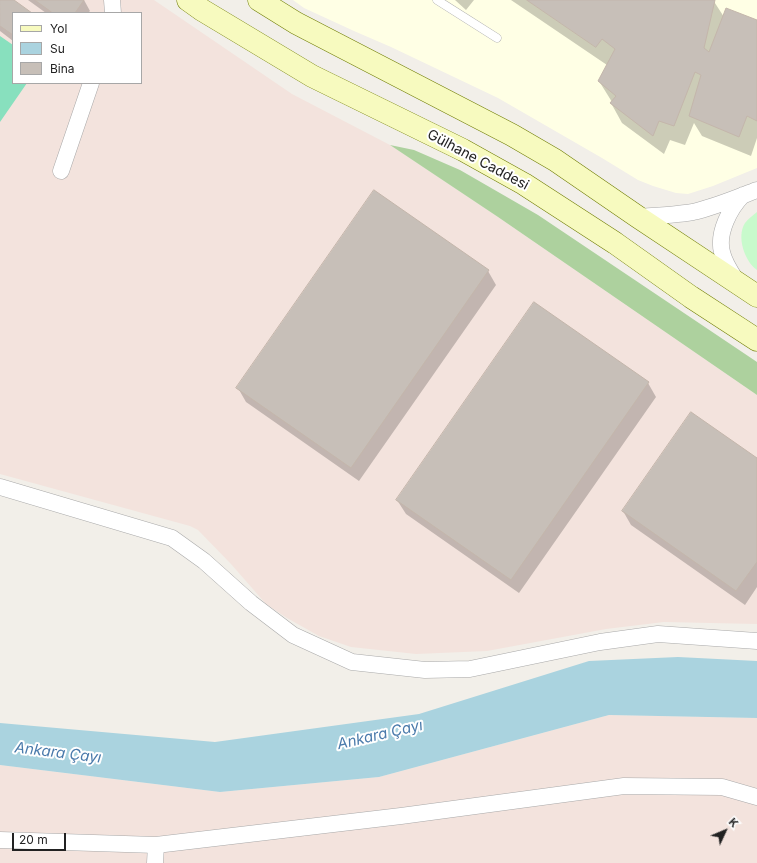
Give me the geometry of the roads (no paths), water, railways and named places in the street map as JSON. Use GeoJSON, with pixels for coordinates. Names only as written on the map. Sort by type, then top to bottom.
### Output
{"type":"FeatureCollection","features":[{"type":"Feature","properties":{"kind":"main road","name":"Gülhane Caddesi"},"geometry":{"type":"LineString","coordinates":[[188,0],[202,10],[312,76],[462,150],[524,184],[615,243],[691,297],[757,340]]}},
{"type":"Feature","properties":{"kind":"main road"},"geometry":{"type":"LineString","coordinates":[[259,0],[296,23],[512,135],[555,160],[757,296]]}},
{"type":"Feature","properties":{"kind":"street"},"geometry":{"type":"LineString","coordinates":[[112,0],[113,12]]}},
{"type":"Feature","properties":{"kind":"street"},"geometry":{"type":"LineString","coordinates":[[61,171],[91,84]]}},
{"type":"Feature","properties":{"kind":"street"},"geometry":{"type":"LineString","coordinates":[[638,217],[671,215],[694,211],[750,193]]}},
{"type":"Feature","properties":{"kind":"street"},"geometry":{"type":"LineString","coordinates":[[738,283],[726,265],[721,251],[722,234],[728,215],[734,206],[750,193]]}},
{"type":"Feature","properties":{"kind":"street"},"geometry":{"type":"LineString","coordinates":[[0,487],[172,538],[204,560],[251,603],[293,635],[352,662],[425,670],[470,669],[600,642],[658,634],[757,641]]}},
{"type":"Feature","properties":{"kind":"street"},"geometry":{"type":"LineString","coordinates":[[0,840],[156,845],[401,816],[624,786],[722,787],[757,797]]}},
{"type":"Feature","properties":{"kind":"street"},"geometry":{"type":"LineString","coordinates":[[155,863],[156,845]]}},
{"type":"Feature","properties":{"kind":"lane"},"geometry":{"type":"LineString","coordinates":[[437,0],[498,38]]}},
{"type":"Feature","properties":{"kind":"water","name":"Ankara Çayı"},"geometry":{"type":"Polygon","coordinates":[[[678,657],[757,661],[757,718],[609,715],[379,777],[220,792],[0,765],[0,723],[215,742],[419,714],[589,661],[678,657]]]}}]}
